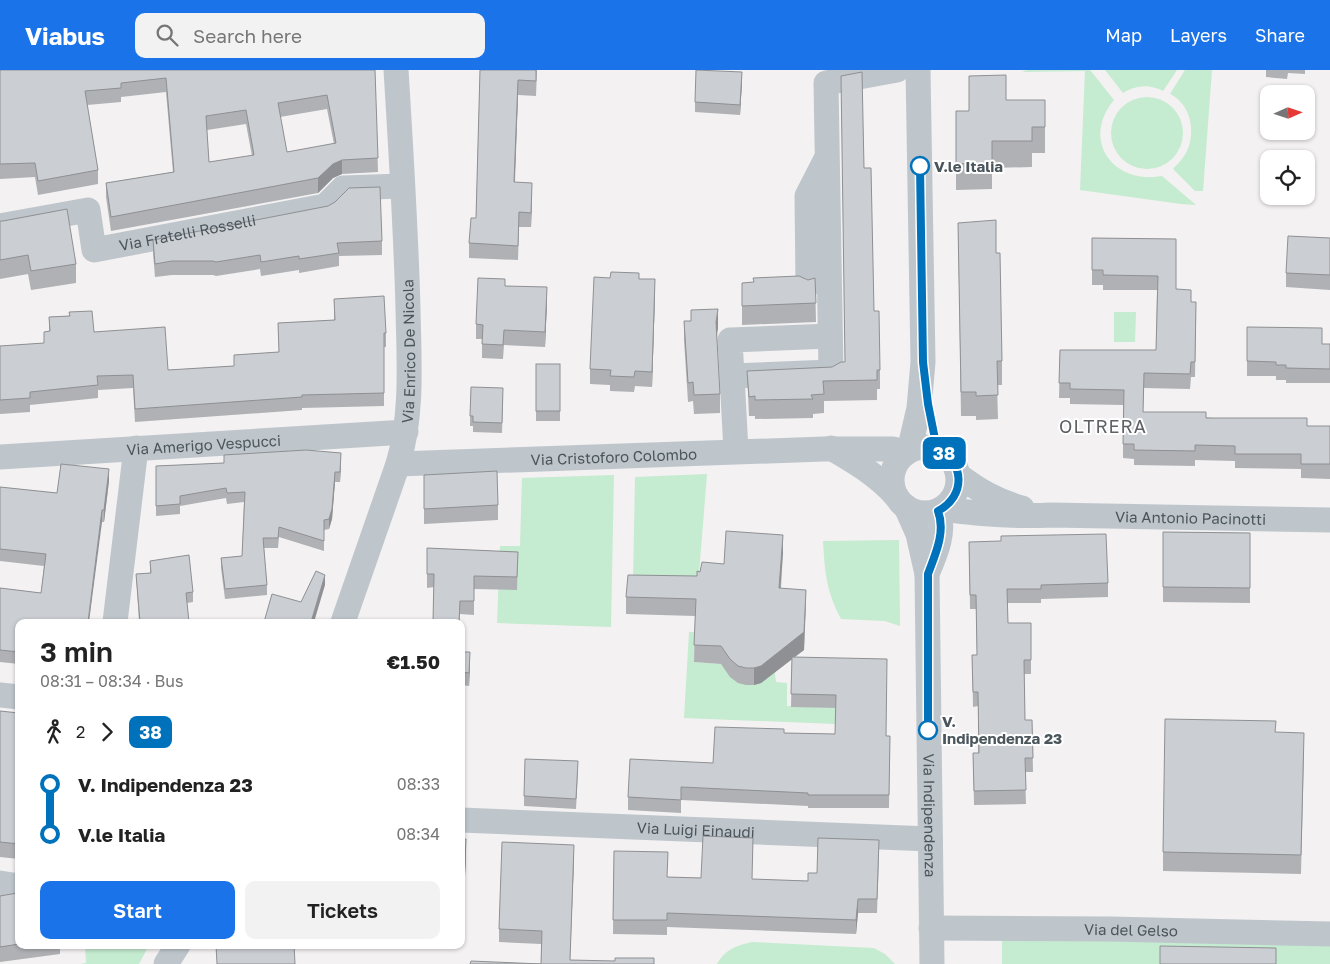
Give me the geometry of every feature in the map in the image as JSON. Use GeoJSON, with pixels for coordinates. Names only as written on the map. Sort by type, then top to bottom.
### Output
{"type":"FeatureCollection","features":[{"type":"Feature","properties":{"kind":"street","name":"Via Enrico De Nicola"},"geometry":{"type":"LineString","coordinates":[[344,619],[398,464],[406,432],[409,362],[406,243],[396,70]]}},
{"type":"Feature","properties":{"kind":"street"},"geometry":{"type":"LineString","coordinates":[[732,376],[831,372],[826,83],[897,70]]}},
{"type":"Feature","properties":{"kind":"street"},"geometry":{"type":"LineString","coordinates":[[918,70],[923,362],[928,404],[937,449]]}},
{"type":"Feature","properties":{"kind":"street"},"geometry":{"type":"LineString","coordinates":[[808,285],[807,196],[827,157]]}},
{"type":"Feature","properties":{"kind":"street","name":"Via Fratelli Rosselli"},"geometry":{"type":"LineString","coordinates":[[0,226],[88,210],[94,250],[325,206],[343,188],[402,186]]}},
{"type":"Feature","properties":{"kind":"street"},"geometry":{"type":"LineString","coordinates":[[736,451],[730,340],[830,336]]}},
{"type":"Feature","properties":{"kind":"street"},"geometry":{"type":"LineString","coordinates":[[908,452],[914,435],[919,408],[923,362]]}},
{"type":"Feature","properties":{"kind":"street","name":"Via Amerigo Vespucci"},"geometry":{"type":"LineString","coordinates":[[0,457],[406,432]]}},
{"type":"Feature","properties":{"kind":"street"},"geometry":{"type":"LineString","coordinates":[[831,448],[868,470],[886,484],[901,501],[923,513],[940,510],[956,494],[958,475],[950,458],[937,449],[924,447],[908,452],[898,461],[892,482],[901,501]]}},
{"type":"Feature","properties":{"kind":"street"},"geometry":{"type":"LineString","coordinates":[[115,619],[136,448]]}},
{"type":"Feature","properties":{"kind":"street","name":"Via Cristoforo Colombo"},"geometry":{"type":"LineString","coordinates":[[398,464],[831,448],[893,448],[908,452]]}},
{"type":"Feature","properties":{"kind":"street","name":"Via Antonio Pacinotti"},"geometry":{"type":"LineString","coordinates":[[958,475],[980,492],[997,500],[1051,515]]}},
{"type":"Feature","properties":{"kind":"street","name":"Via Indipendenza"},"geometry":{"type":"LineString","coordinates":[[901,501],[918,534],[928,577],[932,964]]}},
{"type":"Feature","properties":{"kind":"street","name":"Via Indipendenza"},"geometry":{"type":"LineString","coordinates":[[928,577],[941,528],[940,510]]}},
{"type":"Feature","properties":{"kind":"street","name":"Via Antonio Pacinotti"},"geometry":{"type":"LineString","coordinates":[[940,510],[1006,516],[1051,515],[1330,520]]}},
{"type":"Feature","properties":{"kind":"street"},"geometry":{"type":"LineString","coordinates":[[0,695],[15,697]]}},
{"type":"Feature","properties":{"kind":"street","name":"Via Luigi Einaudi"},"geometry":{"type":"LineString","coordinates":[[465,820],[930,839]]}},
{"type":"Feature","properties":{"kind":"street"},"geometry":{"type":"LineString","coordinates":[[0,883],[15,885]]}},
{"type":"Feature","properties":{"kind":"street","name":"Via del Gelso"},"geometry":{"type":"LineString","coordinates":[[931,928],[1110,929],[1330,934]]}},
{"type":"Feature","properties":{"kind":"street"},"geometry":{"type":"LineString","coordinates":[[166,964],[175,949]]}},
{"type":"Feature","properties":{"kind":"green space"},"geometry":{"type":"Polygon","coordinates":[[[1027,70],[1090,70],[1114,100],[1105,115],[1101,130],[1102,144],[1107,156],[1116,166],[1129,173],[1144,177],[1162,176],[1196,205],[1080,190],[1085,71],[1022,72],[1027,70]]]}},
{"type":"Feature","properties":{"kind":"green space"},"geometry":{"type":"Polygon","coordinates":[[[1105,70],[1177,70],[1163,91],[1143,86],[1123,93],[1105,70]]]}},
{"type":"Feature","properties":{"kind":"green space"},"geometry":{"type":"Polygon","coordinates":[[[1185,70],[1212,70],[1203,191],[1195,191],[1173,169],[1186,152],[1191,139],[1191,124],[1186,109],[1177,98],[1170,94],[1185,70]]]}},
{"type":"Feature","properties":{"kind":"green space"},"geometry":{"type":"Polygon","coordinates":[[[1154,97],[1173,107],[1181,119],[1183,133],[1181,147],[1173,159],[1161,167],[1140,169],[1121,159],[1113,147],[1111,126],[1121,107],[1133,99],[1154,97]]]}},
{"type":"Feature","properties":{"kind":"green space"},"geometry":{"type":"Polygon","coordinates":[[[1114,312],[1136,312],[1135,342],[1114,342],[1114,312]]]}},
{"type":"Feature","properties":{"kind":"green space"},"geometry":{"type":"Polygon","coordinates":[[[707,474],[698,586],[633,585],[635,477],[707,474]]]}},
{"type":"Feature","properties":{"kind":"green space"},"geometry":{"type":"Polygon","coordinates":[[[614,475],[611,627],[497,623],[500,546],[520,546],[522,478],[614,475]]]}},
{"type":"Feature","properties":{"kind":"green space"},"geometry":{"type":"Polygon","coordinates":[[[899,540],[900,626],[885,621],[841,619],[832,599],[827,581],[823,541],[899,540]]]}},
{"type":"Feature","properties":{"kind":"green space"},"geometry":{"type":"Polygon","coordinates":[[[689,632],[695,632],[694,662],[721,664],[754,685],[767,678],[774,666],[776,682],[787,683],[787,706],[836,708],[836,724],[684,718],[689,632]]]}},
{"type":"Feature","properties":{"kind":"green space"},"geometry":{"type":"Polygon","coordinates":[[[1002,939],[1330,943],[1330,964],[1002,964],[1002,939]]]}},
{"type":"Feature","properties":{"kind":"green space"},"geometry":{"type":"Polygon","coordinates":[[[753,942],[874,948],[885,954],[895,964],[717,964],[728,951],[753,942]]]}},
{"type":"Feature","properties":{"kind":"green space"},"geometry":{"type":"Polygon","coordinates":[[[85,949],[147,949],[139,964],[80,964],[86,963],[85,949]]]}},
{"type":"Feature","properties":{"kind":"building"},"geometry":{"type":"Polygon","coordinates":[[[0,70],[375,70],[378,158],[342,160],[333,164],[318,178],[111,217],[106,183],[174,172],[166,78],[121,83],[121,88],[85,91],[98,170],[38,181],[35,163],[0,164],[0,70]],[[327,95],[278,103],[287,152],[336,143],[327,95]],[[246,110],[206,116],[209,162],[254,155],[246,110]]]}},
{"type":"Feature","properties":{"kind":"building"},"geometry":{"type":"Polygon","coordinates":[[[480,70],[536,70],[536,81],[518,80],[514,182],[532,183],[531,213],[519,212],[518,246],[469,243],[471,218],[476,218],[480,70]]]}},
{"type":"Feature","properties":{"kind":"building"},"geometry":{"type":"Polygon","coordinates":[[[696,70],[742,72],[740,105],[695,102],[696,70]]]}},
{"type":"Feature","properties":{"kind":"building"},"geometry":{"type":"Polygon","coordinates":[[[862,72],[864,168],[871,168],[874,311],[879,311],[880,370],[877,370],[877,380],[823,381],[824,394],[811,395],[813,399],[755,400],[755,396],[749,397],[747,371],[832,367],[845,362],[841,76],[862,72]]]}},
{"type":"Feature","properties":{"kind":"building"},"geometry":{"type":"Polygon","coordinates":[[[1006,75],[1006,100],[1045,100],[1045,127],[1032,127],[1032,141],[992,141],[992,163],[956,164],[956,111],[969,111],[969,76],[1006,75]]]}},
{"type":"Feature","properties":{"kind":"building"},"geometry":{"type":"Polygon","coordinates":[[[380,187],[382,241],[337,243],[339,253],[299,259],[299,256],[261,262],[260,255],[216,262],[172,261],[155,264],[153,240],[328,206],[335,202],[349,188],[380,187]]]}},
{"type":"Feature","properties":{"kind":"building"},"geometry":{"type":"Polygon","coordinates":[[[67,209],[76,264],[31,271],[28,255],[0,260],[0,221],[67,209]]]}},
{"type":"Feature","properties":{"kind":"building"},"geometry":{"type":"Polygon","coordinates":[[[996,220],[996,253],[1000,253],[1002,361],[997,361],[998,395],[976,396],[976,392],[961,392],[958,223],[996,220]]]}},
{"type":"Feature","properties":{"kind":"building"},"geometry":{"type":"Polygon","coordinates":[[[1288,236],[1330,238],[1330,275],[1286,273],[1288,236]]]}},
{"type":"Feature","properties":{"kind":"building"},"geometry":{"type":"Polygon","coordinates":[[[1092,238],[1176,239],[1176,289],[1191,290],[1191,302],[1196,302],[1195,362],[1191,362],[1190,374],[1144,373],[1143,412],[1206,412],[1206,418],[1307,418],[1307,426],[1330,426],[1330,464],[1301,464],[1301,454],[1235,454],[1235,446],[1195,445],[1195,451],[1134,450],[1134,444],[1123,444],[1124,390],[1070,389],[1070,383],[1059,383],[1060,350],[1156,350],[1158,276],[1103,275],[1103,270],[1092,270],[1092,238]]]}},
{"type":"Feature","properties":{"kind":"building"},"geometry":{"type":"Polygon","coordinates":[[[611,272],[639,273],[639,279],[655,279],[652,372],[635,371],[634,377],[610,376],[611,370],[590,369],[594,277],[610,278],[611,272]]]}},
{"type":"Feature","properties":{"kind":"building"},"geometry":{"type":"Polygon","coordinates":[[[799,276],[808,280],[815,278],[816,303],[742,306],[742,283],[754,282],[753,278],[799,276]]]}},
{"type":"Feature","properties":{"kind":"building"},"geometry":{"type":"Polygon","coordinates":[[[478,278],[505,279],[505,286],[547,287],[545,332],[504,330],[503,345],[482,344],[483,325],[476,324],[478,278]]]}},
{"type":"Feature","properties":{"kind":"building"},"geometry":{"type":"Polygon","coordinates":[[[384,296],[386,333],[384,333],[384,393],[302,395],[302,397],[135,409],[133,375],[97,376],[98,385],[30,392],[30,398],[0,400],[0,346],[44,343],[44,332],[50,331],[49,317],[70,316],[69,312],[92,311],[94,332],[165,327],[168,370],[234,366],[234,355],[279,352],[278,323],[335,320],[334,299],[384,296]]]}},
{"type":"Feature","properties":{"kind":"building"},"geometry":{"type":"Polygon","coordinates":[[[718,309],[716,322],[720,394],[694,395],[693,382],[688,383],[684,321],[691,321],[691,310],[718,309]]]}},
{"type":"Feature","properties":{"kind":"building"},"geometry":{"type":"Polygon","coordinates":[[[1247,327],[1322,328],[1322,344],[1330,344],[1330,369],[1286,368],[1286,365],[1276,365],[1276,362],[1247,361],[1247,327]]]}},
{"type":"Feature","properties":{"kind":"building"},"geometry":{"type":"Polygon","coordinates":[[[536,364],[560,364],[560,411],[536,411],[536,364]]]}},
{"type":"Feature","properties":{"kind":"building"},"geometry":{"type":"Polygon","coordinates":[[[471,387],[503,388],[502,423],[473,422],[473,416],[470,416],[471,387]]]}},
{"type":"Feature","properties":{"kind":"building"},"geometry":{"type":"Polygon","coordinates":[[[306,450],[341,453],[340,472],[335,472],[332,509],[329,519],[324,520],[324,541],[279,527],[278,538],[263,538],[267,585],[225,589],[221,558],[242,556],[245,492],[227,493],[226,488],[180,496],[180,504],[156,506],[156,466],[224,463],[224,455],[306,450]]]}},
{"type":"Feature","properties":{"kind":"building"},"geometry":{"type":"Polygon","coordinates":[[[61,464],[109,469],[88,619],[15,619],[15,652],[0,650],[0,588],[41,593],[46,554],[0,549],[0,487],[57,493],[61,464]]]}},
{"type":"Feature","properties":{"kind":"building"},"geometry":{"type":"Polygon","coordinates":[[[497,471],[498,505],[424,509],[424,475],[497,471]]]}},
{"type":"Feature","properties":{"kind":"building"},"geometry":{"type":"Polygon","coordinates":[[[726,531],[783,535],[779,588],[806,590],[804,632],[761,666],[754,668],[738,666],[730,659],[721,646],[694,645],[696,599],[626,597],[628,575],[697,576],[697,571],[700,572],[702,562],[724,564],[726,531]]]}},
{"type":"Feature","properties":{"kind":"building"},"geometry":{"type":"Polygon","coordinates":[[[1163,532],[1250,533],[1250,588],[1163,587],[1163,532]]]}},
{"type":"Feature","properties":{"kind":"building"},"geometry":{"type":"Polygon","coordinates":[[[1106,534],[1108,583],[1041,585],[1041,589],[1007,589],[1008,623],[1031,623],[1031,660],[1024,660],[1025,720],[1032,720],[1033,758],[1025,758],[1026,790],[974,791],[973,753],[979,753],[978,692],[973,692],[972,655],[977,655],[976,595],[970,595],[969,542],[1001,541],[1001,536],[1106,534]]]}},
{"type":"Feature","properties":{"kind":"building"},"geometry":{"type":"Polygon","coordinates":[[[427,548],[518,552],[517,577],[474,576],[474,601],[460,601],[459,619],[433,619],[434,574],[427,574],[427,548]]]}},
{"type":"Feature","properties":{"kind":"building"},"geometry":{"type":"Polygon","coordinates":[[[189,555],[193,592],[186,593],[189,619],[140,619],[136,574],[151,573],[150,561],[189,555]]]}},
{"type":"Feature","properties":{"kind":"building"},"geometry":{"type":"Polygon","coordinates":[[[316,571],[325,575],[312,619],[265,619],[272,594],[301,602],[316,571]]]}},
{"type":"Feature","properties":{"kind":"building"},"geometry":{"type":"Polygon","coordinates":[[[465,652],[470,652],[469,673],[465,672],[465,652]]]}},
{"type":"Feature","properties":{"kind":"building"},"geometry":{"type":"Polygon","coordinates":[[[792,657],[887,659],[886,736],[890,736],[889,795],[808,795],[808,793],[681,787],[681,800],[628,797],[630,759],[713,763],[715,727],[784,729],[784,733],[835,734],[836,695],[791,694],[792,657]]]}},
{"type":"Feature","properties":{"kind":"building"},"geometry":{"type":"Polygon","coordinates":[[[0,711],[15,713],[15,844],[0,842],[0,711]]]}},
{"type":"Feature","properties":{"kind":"building"},"geometry":{"type":"Polygon","coordinates":[[[1165,719],[1276,721],[1275,732],[1304,733],[1301,855],[1163,852],[1165,719]]]}},
{"type":"Feature","properties":{"kind":"building"},"geometry":{"type":"Polygon","coordinates":[[[525,759],[578,761],[576,799],[524,796],[525,759]]]}},
{"type":"Feature","properties":{"kind":"building"},"geometry":{"type":"Polygon","coordinates":[[[703,836],[753,838],[752,879],[808,881],[808,873],[817,873],[818,838],[879,840],[877,899],[858,899],[856,920],[667,913],[667,920],[613,920],[614,851],[668,852],[667,877],[701,878],[703,836]]]}},
{"type":"Feature","properties":{"kind":"building"},"geometry":{"type":"Polygon","coordinates":[[[502,842],[574,845],[570,960],[615,961],[615,958],[654,958],[654,964],[541,964],[542,931],[499,929],[502,842]]]}},
{"type":"Feature","properties":{"kind":"building"},"geometry":{"type":"Polygon","coordinates":[[[15,893],[15,945],[0,947],[0,896],[15,893]]]}},
{"type":"Feature","properties":{"kind":"building"},"geometry":{"type":"Polygon","coordinates":[[[1160,946],[1276,948],[1276,964],[1160,964],[1160,946]]]}},
{"type":"Feature","properties":{"kind":"building"},"geometry":{"type":"Polygon","coordinates":[[[216,949],[294,949],[295,964],[217,964],[216,949]]]}},
{"type":"Feature","properties":{"kind":"building"},"geometry":{"type":"Polygon","coordinates":[[[471,961],[541,964],[470,964],[471,961]]]}},
{"type":"Feature","properties":{"kind":"bus line","name":"38"},"geometry":{"type":"LineString","coordinates":[[920,166],[923,362],[928,404],[937,449],[953,462],[959,479],[954,497],[947,506],[938,511],[941,528],[935,555],[928,574],[928,730]]}},
{"type":"Feature","properties":{"kind":"place","name":"V.le Italia"},"geometry":{"type":"Point","coordinates":[920,166]}},
{"type":"Feature","properties":{"kind":"place","name":"V. Indipendenza 23"},"geometry":{"type":"Point","coordinates":[928,730]}},
{"type":"Feature","properties":{"kind":"district","name":"OLTRERA"},"geometry":{"type":"Point","coordinates":[1103,426]}}]}
